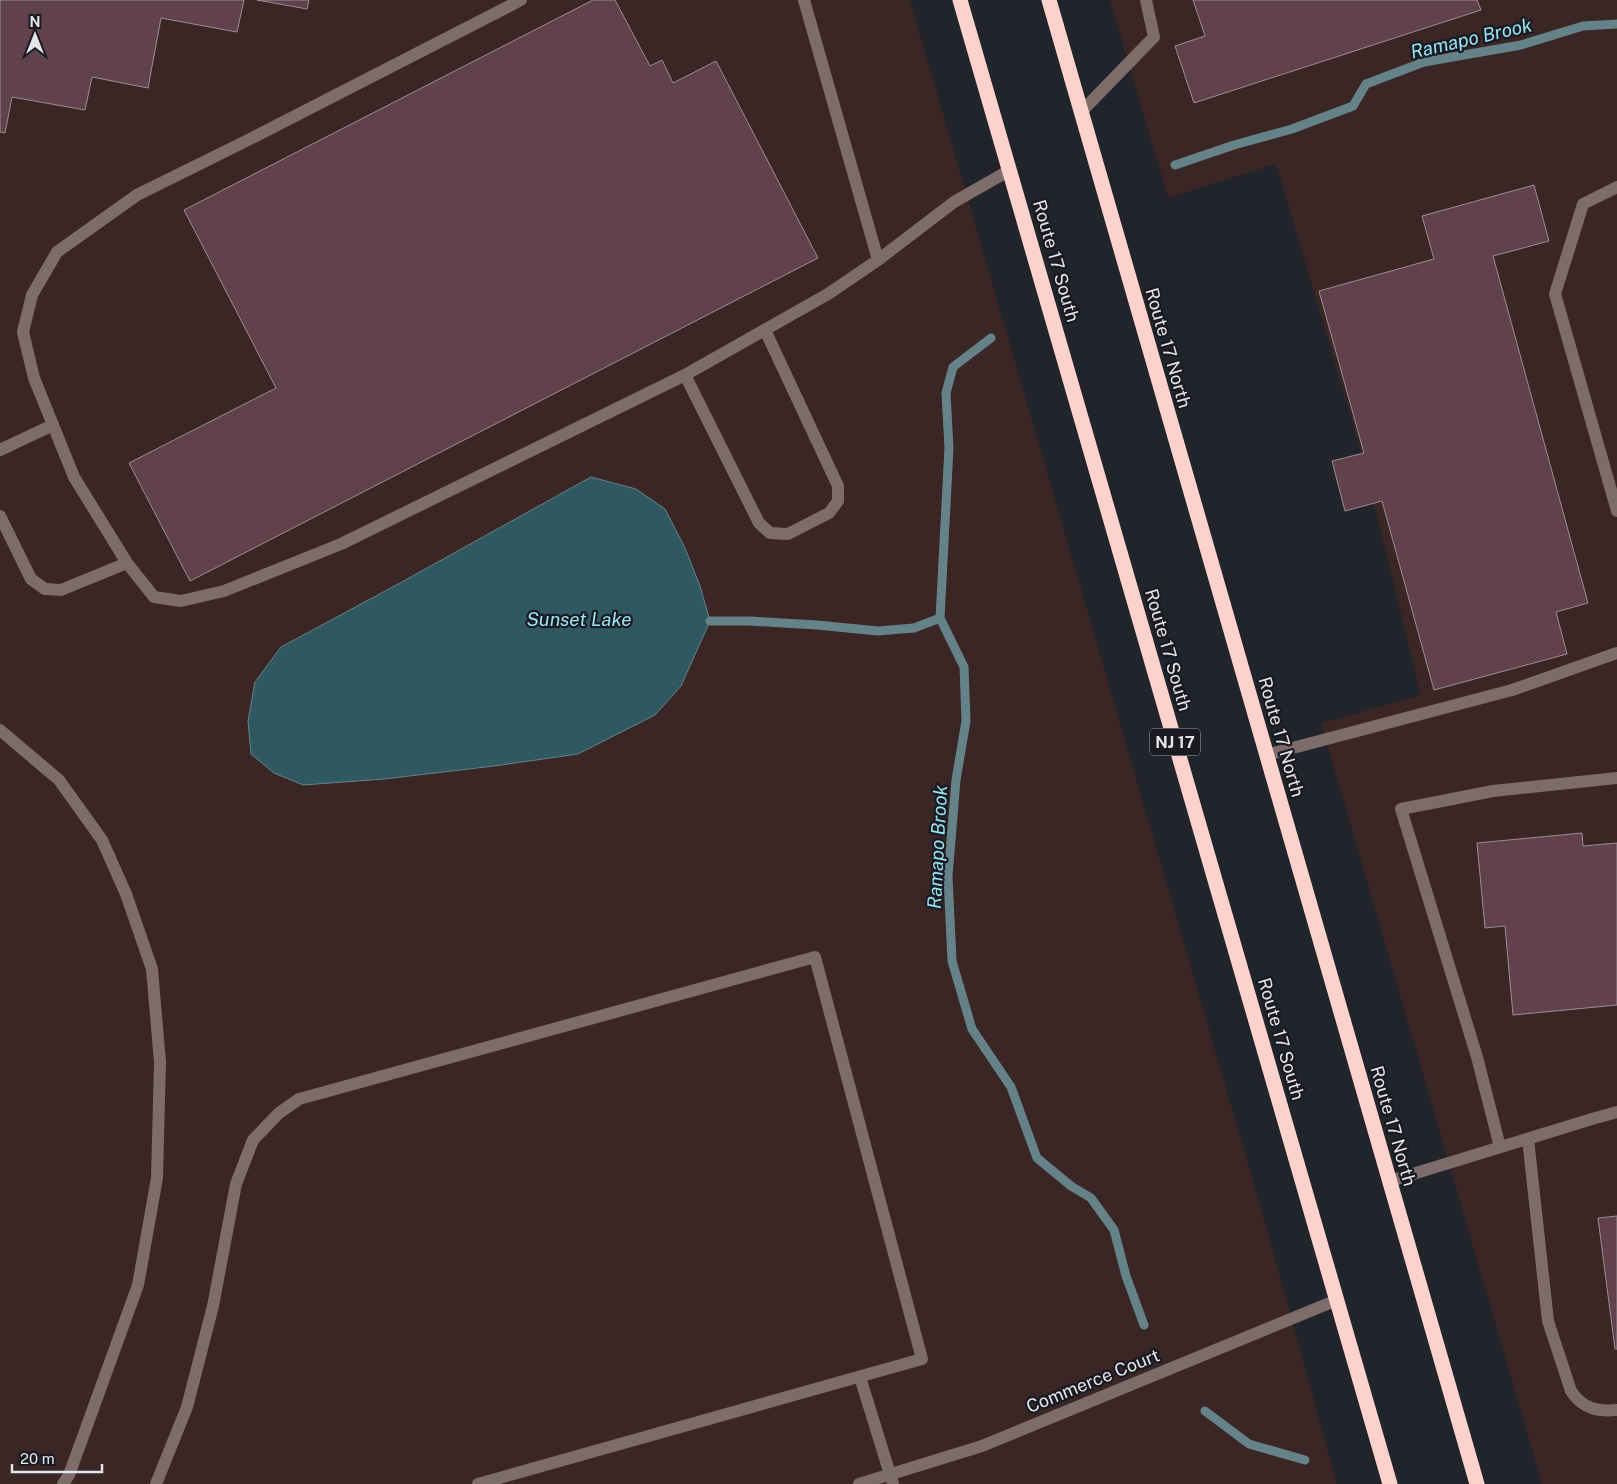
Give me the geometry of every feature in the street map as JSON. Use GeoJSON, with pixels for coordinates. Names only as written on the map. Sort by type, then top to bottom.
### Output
{"type":"FeatureCollection","features":[{"type":"Feature","properties":{"kind":"highway","name":"Route 17 South"},"geometry":{"type":"LineString","coordinates":[[960,0],[1390,1484]]}},
{"type":"Feature","properties":{"kind":"highway","name":"Route 17 North"},"geometry":{"type":"LineString","coordinates":[[1049,0],[1477,1484]]}},
{"type":"Feature","properties":{"kind":"lane"},"geometry":{"type":"LineString","coordinates":[[521,0],[137,194],[57,252],[32,295],[23,332],[34,378],[74,477],[127,563],[154,597],[181,601],[224,592],[341,544],[685,375],[828,294],[878,260],[954,202],[1010,170]]}},
{"type":"Feature","properties":{"kind":"lane"},"geometry":{"type":"LineString","coordinates":[[804,0],[878,260]]}},
{"type":"Feature","properties":{"kind":"lane"},"geometry":{"type":"LineString","coordinates":[[1081,112],[1154,37],[1146,0]]}},
{"type":"Feature","properties":{"kind":"lane"},"geometry":{"type":"LineString","coordinates":[[1617,187],[1583,204],[1555,294],[1617,511]]}},
{"type":"Feature","properties":{"kind":"lane"},"geometry":{"type":"LineString","coordinates":[[685,375],[759,523],[770,533],[788,534],[830,513],[838,501],[838,486],[765,330]]}},
{"type":"Feature","properties":{"kind":"lane"},"geometry":{"type":"LineString","coordinates":[[0,450],[53,425]]}},
{"type":"Feature","properties":{"kind":"lane"},"geometry":{"type":"LineString","coordinates":[[0,516],[31,579],[45,589],[61,590],[127,563]]}},
{"type":"Feature","properties":{"kind":"lane"},"geometry":{"type":"LineString","coordinates":[[1266,755],[1512,690],[1617,653]]}},
{"type":"Feature","properties":{"kind":"lane"},"geometry":{"type":"LineString","coordinates":[[0,730],[59,780],[102,840],[126,894],[152,969],[160,1062],[157,1178],[138,1285],[69,1475],[63,1484]]}},
{"type":"Feature","properties":{"kind":"lane"},"geometry":{"type":"LineString","coordinates":[[1500,1147],[1477,1057],[1401,809],[1493,791],[1617,778]]}},
{"type":"Feature","properties":{"kind":"lane"},"geometry":{"type":"LineString","coordinates":[[156,1484],[187,1407],[213,1306],[236,1184],[253,1140],[279,1113],[299,1099],[815,957],[922,1359],[478,1484]]}},
{"type":"Feature","properties":{"kind":"lane"},"geometry":{"type":"LineString","coordinates":[[1390,1181],[1617,1112]]}},
{"type":"Feature","properties":{"kind":"lane"},"geometry":{"type":"LineString","coordinates":[[1528,1139],[1548,1321],[1570,1391],[1586,1407],[1597,1410],[1617,1410]]}},
{"type":"Feature","properties":{"kind":"lane","name":"Commerce Court"},"geometry":{"type":"LineString","coordinates":[[859,1484],[892,1479],[982,1446],[1337,1300]]}},
{"type":"Feature","properties":{"kind":"lane"},"geometry":{"type":"LineString","coordinates":[[860,1377],[892,1479]]}},
{"type":"Feature","properties":{"kind":"shaded area"},"geometry":{"type":"Polygon","coordinates":[[[0,0],[910,0],[1265,1222],[1337,1484],[0,1484],[0,0]]]}},
{"type":"Feature","properties":{"kind":"shaded area"},"geometry":{"type":"Polygon","coordinates":[[[1110,0],[1617,0],[1617,1484],[1542,1484],[1321,723],[1421,695],[1358,441],[1276,164],[1168,198],[1110,0]]]}},
{"type":"Feature","properties":{"kind":"water","name":"Sunset Lake"},"geometry":{"type":"Polygon","coordinates":[[[591,477],[636,489],[665,509],[685,548],[700,586],[710,621],[681,686],[655,715],[578,754],[384,779],[303,785],[274,773],[251,754],[248,721],[255,682],[281,647],[591,477]]]}},
{"type":"Feature","properties":{"kind":"building"},"geometry":{"type":"Polygon","coordinates":[[[0,0],[244,0],[237,32],[161,18],[148,88],[92,77],[85,110],[12,97],[5,133],[0,132],[0,0]]]}},
{"type":"Feature","properties":{"kind":"building"},"geometry":{"type":"Polygon","coordinates":[[[257,0],[309,0],[307,9],[257,0]]]}},
{"type":"Feature","properties":{"kind":"building"},"geometry":{"type":"Polygon","coordinates":[[[593,0],[615,0],[650,66],[662,60],[673,83],[716,61],[818,258],[190,581],[129,463],[276,388],[184,210],[593,0]]]}},
{"type":"Feature","properties":{"kind":"building"},"geometry":{"type":"Polygon","coordinates":[[[1193,0],[1477,0],[1481,10],[1194,103],[1175,46],[1205,36],[1193,0]]]}},
{"type":"Feature","properties":{"kind":"building"},"geometry":{"type":"Polygon","coordinates":[[[1534,185],[1549,241],[1493,256],[1588,603],[1556,612],[1567,654],[1434,690],[1382,501],[1345,511],[1332,461],[1364,453],[1319,291],[1434,259],[1422,216],[1534,185]]]}},
{"type":"Feature","properties":{"kind":"building"},"geometry":{"type":"Polygon","coordinates":[[[1582,833],[1583,846],[1617,843],[1617,1005],[1513,1015],[1505,926],[1485,928],[1477,843],[1582,833]]]}},
{"type":"Feature","properties":{"kind":"building"},"geometry":{"type":"Polygon","coordinates":[[[1617,1216],[1617,1349],[1615,1349],[1598,1218],[1617,1216]]]}},
{"type":"Feature","properties":{"kind":"waterway","name":"Ramapo Brook"},"geometry":{"type":"LineString","coordinates":[[1175,165],[1234,145],[1292,129],[1353,106],[1366,84],[1424,62],[1521,45],[1583,26],[1617,24]]}},
{"type":"Feature","properties":{"kind":"waterway","name":"Ramapo Brook"},"geometry":{"type":"LineString","coordinates":[[710,621],[817,625],[878,631],[914,628],[940,618],[949,448],[946,393],[953,367],[991,338]]}},
{"type":"Feature","properties":{"kind":"waterway","name":"Ramapo Brook"},"geometry":{"type":"LineString","coordinates":[[940,618],[964,667],[966,721],[956,780],[948,876],[952,961],[972,1029],[1011,1087],[1037,1158],[1071,1186],[1091,1198],[1114,1230],[1126,1276],[1144,1325]]}},
{"type":"Feature","properties":{"kind":"waterway","name":"Ramapo Brook"},"geometry":{"type":"LineString","coordinates":[[1205,1411],[1249,1444],[1305,1460]]}}]}
